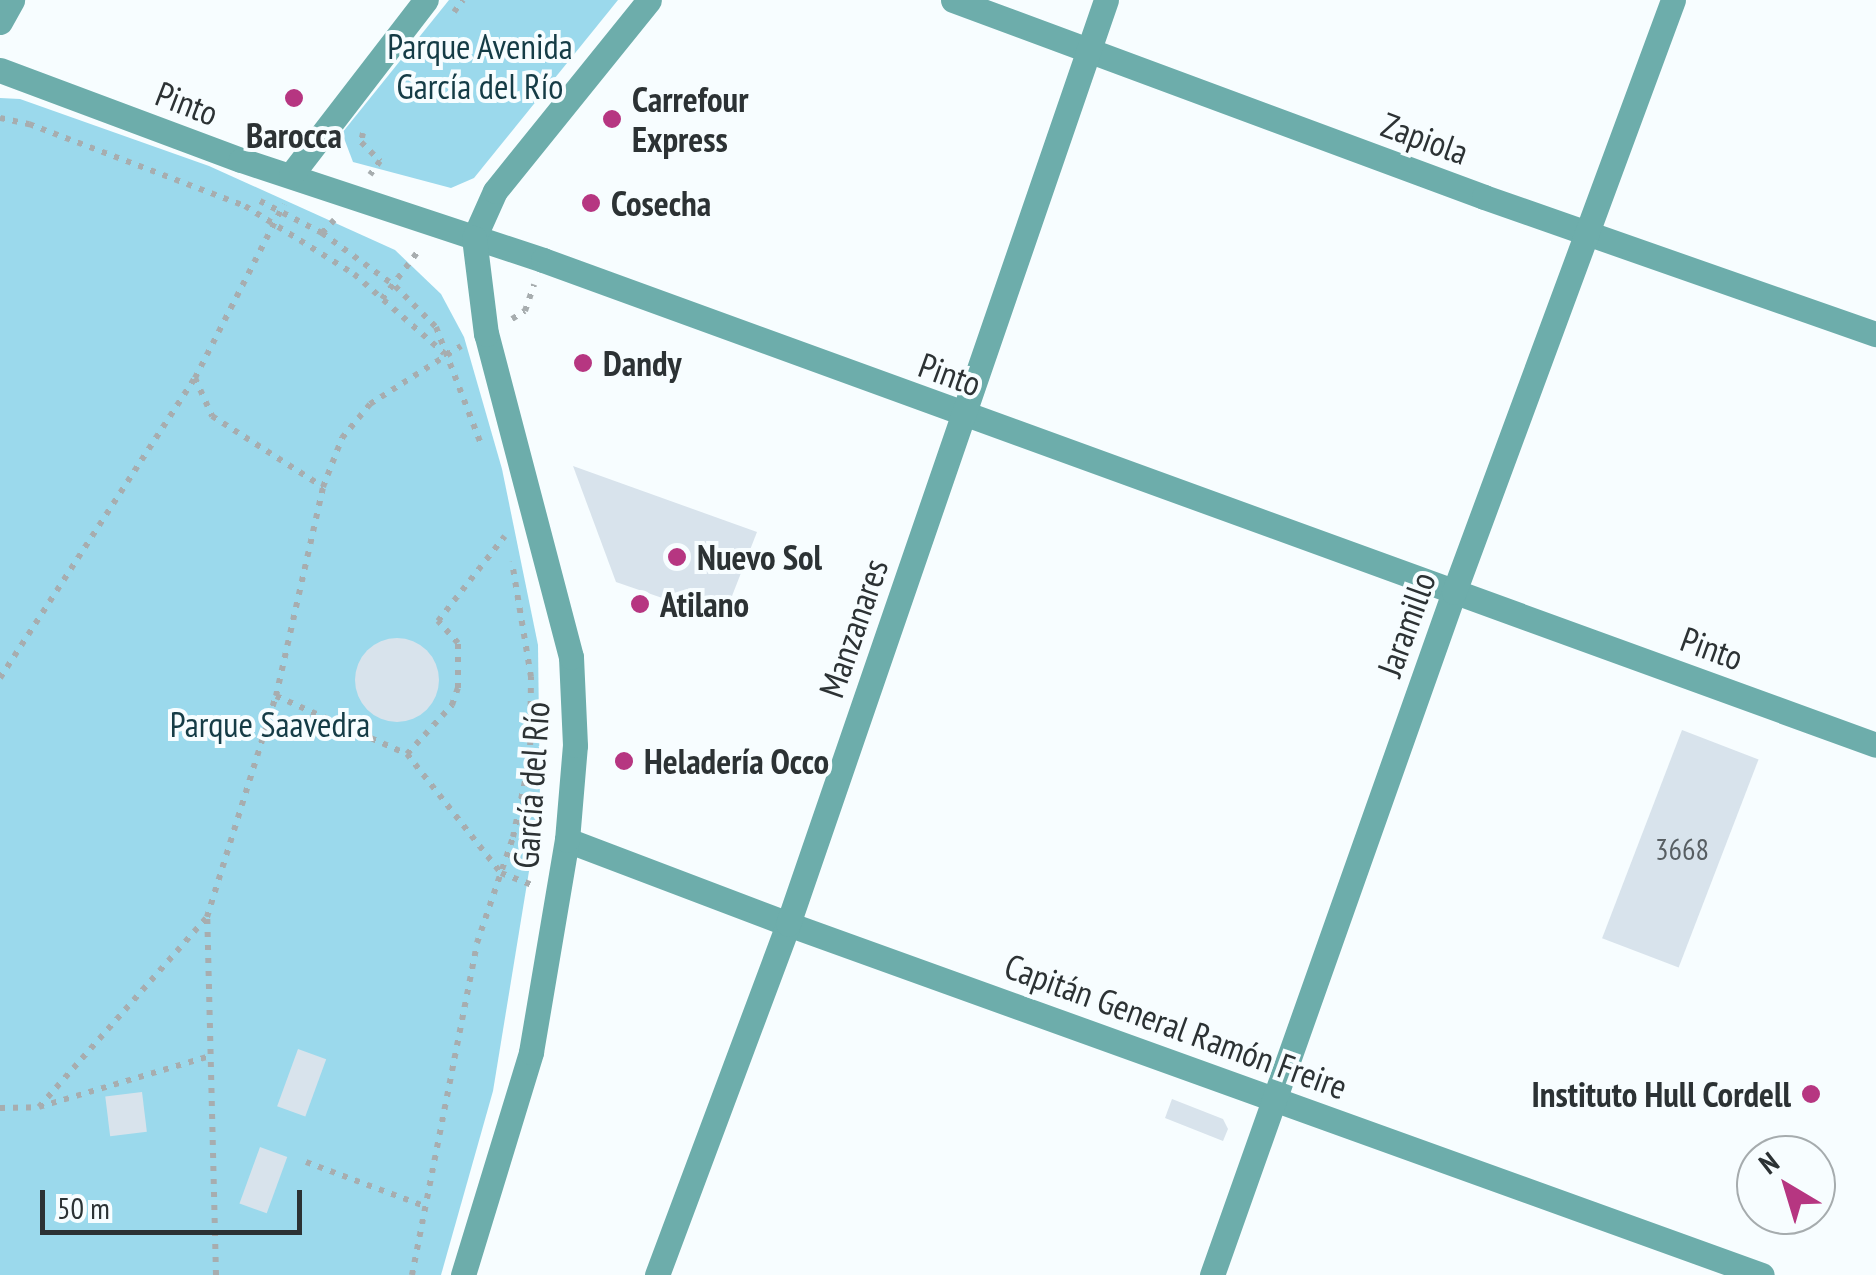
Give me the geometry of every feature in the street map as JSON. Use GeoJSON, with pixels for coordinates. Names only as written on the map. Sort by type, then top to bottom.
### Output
{"type":"FeatureCollection","features":[{"type":"Feature","properties":{"kind":"street"},"geometry":{"type":"LineString","coordinates":[[0,22],[12,0]]}},
{"type":"Feature","properties":{"kind":"street"},"geometry":{"type":"LineString","coordinates":[[291,175],[426,0]]}},
{"type":"Feature","properties":{"kind":"street"},"geometry":{"type":"LineString","coordinates":[[474,238],[495,191],[650,0]]}},
{"type":"Feature","properties":{"kind":"street","name":"Zapiola"},"geometry":{"type":"LineString","coordinates":[[952,0],[1876,334]]}},
{"type":"Feature","properties":{"kind":"street","name":"Manzanares"},"geometry":{"type":"LineString","coordinates":[[657,1275],[788,924],[1106,0]]}},
{"type":"Feature","properties":{"kind":"street","name":"Jaramillo"},"geometry":{"type":"LineString","coordinates":[[1212,1275],[1454,592],[1674,0]]}},
{"type":"Feature","properties":{"kind":"street","name":"Pinto"},"geometry":{"type":"LineString","coordinates":[[0,70],[1876,745]]}},
{"type":"Feature","properties":{"kind":"street","name":"García del Río"},"geometry":{"type":"LineString","coordinates":[[463,1275],[530,1052],[567,840],[575,745],[571,657],[486,334],[474,238]]}},
{"type":"Feature","properties":{"kind":"street","name":"Capitán General Ramón Freire"},"geometry":{"type":"LineString","coordinates":[[567,840],[788,924],[1762,1275]]}},
{"type":"Feature","properties":{"kind":"path"},"geometry":{"type":"LineString","coordinates":[[0,118],[29,124],[227,199],[276,224],[354,274],[444,354]]}},
{"type":"Feature","properties":{"kind":"path"},"geometry":{"type":"LineString","coordinates":[[0,678],[195,378],[276,224],[291,175]]}},
{"type":"Feature","properties":{"kind":"path"},"geometry":{"type":"LineString","coordinates":[[322,233],[395,286],[436,327],[488,460]]}},
{"type":"Feature","properties":{"kind":"path"},"geometry":{"type":"LineString","coordinates":[[216,1275],[207,917],[276,696],[323,487],[342,438],[370,404],[444,354],[525,310]]}},
{"type":"Feature","properties":{"kind":"path"},"geometry":{"type":"LineString","coordinates":[[195,378],[212,416],[323,487]]}},
{"type":"Feature","properties":{"kind":"path"},"geometry":{"type":"LineString","coordinates":[[412,1275],[477,943],[513,838],[530,758],[532,677],[501,517]]}},
{"type":"Feature","properties":{"kind":"path"},"geometry":{"type":"LineString","coordinates":[[407,754],[452,705],[458,688],[458,642],[438,621],[505,536]]}},
{"type":"Feature","properties":{"kind":"path"},"geometry":{"type":"LineString","coordinates":[[276,696],[407,754],[500,873],[558,890]]}},
{"type":"Feature","properties":{"kind":"path"},"geometry":{"type":"LineString","coordinates":[[38,1107],[207,917]]}},
{"type":"Feature","properties":{"kind":"path"},"geometry":{"type":"LineString","coordinates":[[0,1108],[38,1107],[210,1056]]}},
{"type":"Feature","properties":{"kind":"path"},"geometry":{"type":"LineString","coordinates":[[306,1162],[426,1207]]}},
{"type":"Feature","properties":{"kind":"green space","name":"Parque Avenida García del Río"},"geometry":{"type":"Polygon","coordinates":[[[449,0],[618,0],[474,178],[451,188],[353,162],[342,133],[449,0]]]}},
{"type":"Feature","properties":{"kind":"green space","name":"Parque Saavedra"},"geometry":{"type":"Polygon","coordinates":[[[0,98],[20,99],[209,166],[395,250],[441,294],[464,337],[502,469],[538,645],[540,804],[493,1091],[441,1275],[0,1275],[0,98]]]}},
{"type":"Feature","properties":{"kind":"building","name":"Nuevo Sol"},"geometry":{"type":"Polygon","coordinates":[[[573,466],[757,532],[723,619],[616,582],[573,466]]]}},
{"type":"Feature","properties":{"kind":"building"},"geometry":{"type":"Polygon","coordinates":[[[397,638],[413,641],[427,650],[436,664],[436,696],[427,710],[413,719],[397,722],[381,719],[367,710],[358,696],[355,680],[358,664],[367,650],[381,641],[397,638]]]}},
{"type":"Feature","properties":{"kind":"building"},"geometry":{"type":"Polygon","coordinates":[[[1682,730],[1759,759],[1679,968],[1602,938],[1682,730]]]}},
{"type":"Feature","properties":{"kind":"building"},"geometry":{"type":"Polygon","coordinates":[[[298,1049],[326,1059],[305,1117],[277,1106],[298,1049]]]}},
{"type":"Feature","properties":{"kind":"building"},"geometry":{"type":"Polygon","coordinates":[[[142,1092],[147,1132],[110,1136],[105,1097],[142,1092]]]}},
{"type":"Feature","properties":{"kind":"building"},"geometry":{"type":"Polygon","coordinates":[[[1172,1099],[1223,1119],[1228,1129],[1223,1141],[1165,1118],[1172,1099]]]}},
{"type":"Feature","properties":{"kind":"building"},"geometry":{"type":"Polygon","coordinates":[[[260,1147],[287,1157],[267,1213],[239,1203],[260,1147]]]}},
{"type":"Feature","properties":{"kind":"place","name":"Barocca"},"geometry":{"type":"Point","coordinates":[294,98]}},
{"type":"Feature","properties":{"kind":"place","name":"Carrefour Express"},"geometry":{"type":"Point","coordinates":[612,119]}},
{"type":"Feature","properties":{"kind":"place","name":"Cosecha"},"geometry":{"type":"Point","coordinates":[591,203]}},
{"type":"Feature","properties":{"kind":"place","name":"Dandy"},"geometry":{"type":"Point","coordinates":[583,363]}},
{"type":"Feature","properties":{"kind":"place","name":"Nuevo Sol"},"geometry":{"type":"Point","coordinates":[677,557]}},
{"type":"Feature","properties":{"kind":"place","name":"Atilano"},"geometry":{"type":"Point","coordinates":[640,604]}},
{"type":"Feature","properties":{"kind":"place","name":"Heladería Occo"},"geometry":{"type":"Point","coordinates":[624,761]}},
{"type":"Feature","properties":{"kind":"place","name":"Instituto Hull Cordell"},"geometry":{"type":"Point","coordinates":[1811,1094]}}]}
